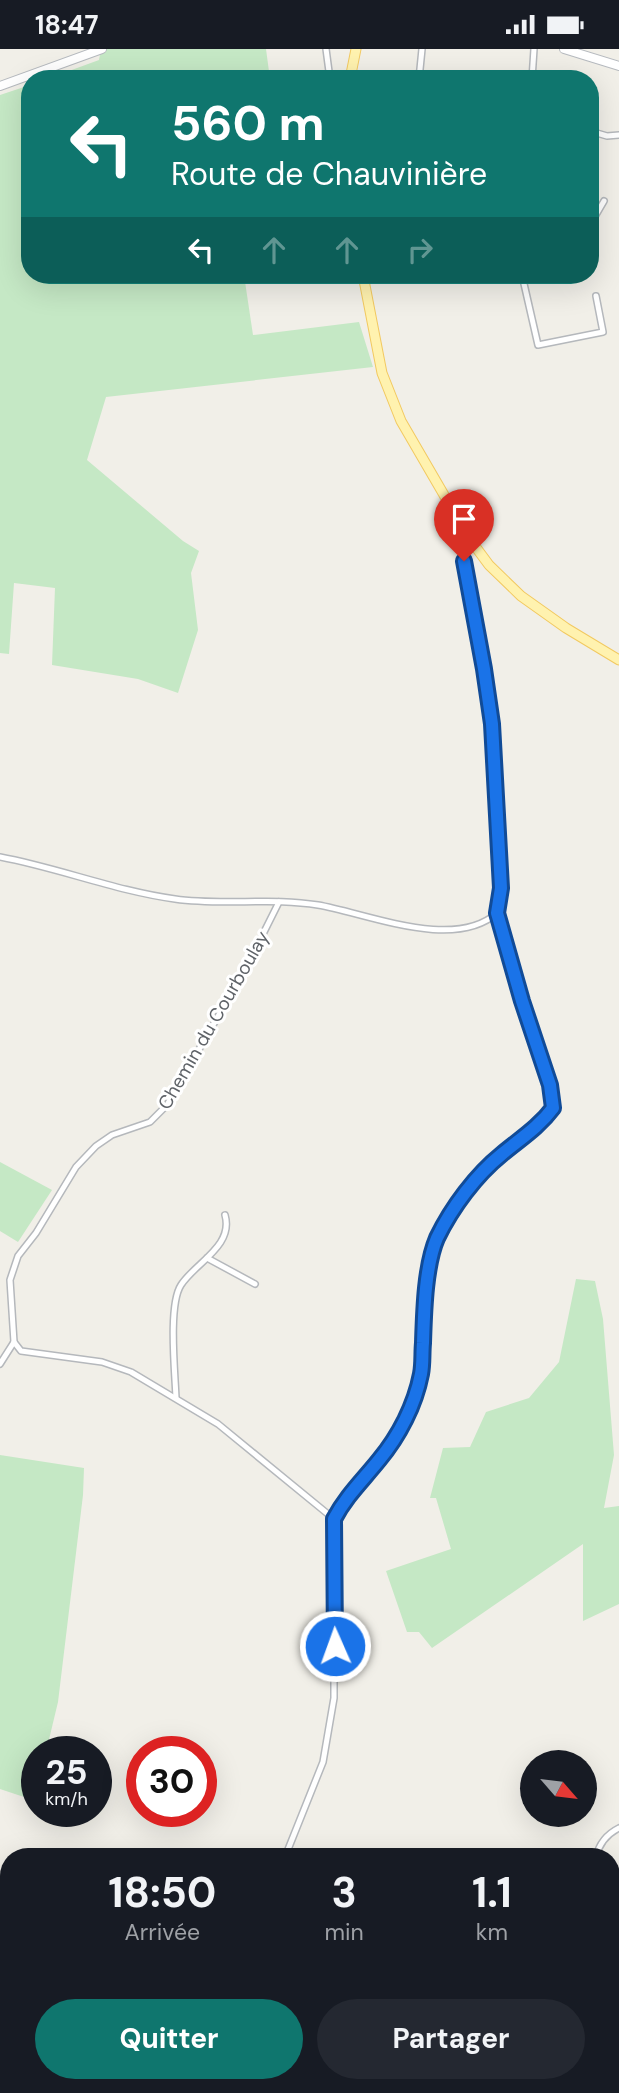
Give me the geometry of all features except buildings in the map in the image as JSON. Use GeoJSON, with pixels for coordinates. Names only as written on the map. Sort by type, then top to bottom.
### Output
{"type":"FeatureCollection","features":[{"type":"Feature","properties":{"kind":"main road"},"geometry":{"type":"LineString","coordinates":[[348,70],[350,49]]}},
{"type":"Feature","properties":{"kind":"main road"},"geometry":{"type":"LineString","coordinates":[[350,70],[356,49]]}},
{"type":"Feature","properties":{"kind":"main road"},"geometry":{"type":"LineString","coordinates":[[365,284],[382,373],[401,421],[469,538],[489,565],[521,596],[537,609],[619,660]]}},
{"type":"Feature","properties":{"kind":"street"},"geometry":{"type":"LineString","coordinates":[[44,70],[102,49]]}},
{"type":"Feature","properties":{"kind":"street"},"geometry":{"type":"LineString","coordinates":[[326,49],[329,70]]}},
{"type":"Feature","properties":{"kind":"street"},"geometry":{"type":"LineString","coordinates":[[420,70],[422,49]]}},
{"type":"Feature","properties":{"kind":"street"},"geometry":{"type":"LineString","coordinates":[[533,70],[534,49]]}},
{"type":"Feature","properties":{"kind":"street"},"geometry":{"type":"LineString","coordinates":[[564,49],[619,66]]}},
{"type":"Feature","properties":{"kind":"street"},"geometry":{"type":"LineString","coordinates":[[0,86],[21,78]]}},
{"type":"Feature","properties":{"kind":"street"},"geometry":{"type":"LineString","coordinates":[[599,132],[619,135]]}},
{"type":"Feature","properties":{"kind":"street"},"geometry":{"type":"LineString","coordinates":[[599,210],[604,201]]}},
{"type":"Feature","properties":{"kind":"street"},"geometry":{"type":"LineString","coordinates":[[524,284],[538,345],[603,332],[596,296]]}},
{"type":"Feature","properties":{"kind":"street"},"geometry":{"type":"LineString","coordinates":[[289,1848],[323,1762],[334,1697],[334,1519],[343,1501],[380,1459],[397,1434],[412,1403],[422,1373],[430,1263],[437,1239],[452,1212],[476,1179],[553,1108],[550,1085],[497,913],[501,888],[492,724],[464,561],[463,552],[469,538]]}},
{"type":"Feature","properties":{"kind":"street"},"geometry":{"type":"LineString","coordinates":[[0,857],[173,899],[215,903],[279,902],[317,905],[441,930],[466,929],[490,919],[497,913]]}},
{"type":"Feature","properties":{"kind":"street","name":"Chemin du Courboulay"},"geometry":{"type":"LineString","coordinates":[[14,1342],[10,1280],[18,1256],[36,1233],[76,1167],[96,1146],[111,1135],[150,1122],[167,1105],[247,966],[279,902]]}},
{"type":"Feature","properties":{"kind":"street"},"geometry":{"type":"LineString","coordinates":[[176,1398],[173,1341],[177,1292],[225,1236],[225,1215]]}},
{"type":"Feature","properties":{"kind":"street"},"geometry":{"type":"LineString","coordinates":[[207,1258],[256,1284]]}},
{"type":"Feature","properties":{"kind":"street"},"geometry":{"type":"LineString","coordinates":[[0,1364],[14,1342],[21,1351],[102,1362],[131,1372],[218,1424],[334,1519]]}},
{"type":"Feature","properties":{"kind":"street"},"geometry":{"type":"LineString","coordinates":[[598,1848],[611,1832],[619,1828]]}},
{"type":"Feature","properties":{"kind":"green space"},"geometry":{"type":"Polygon","coordinates":[[[101,49],[266,49],[269,70],[72,70],[99,60],[101,49]]]}},
{"type":"Feature","properties":{"kind":"green space"},"geometry":{"type":"Polygon","coordinates":[[[21,88],[21,284],[245,284],[253,335],[359,322],[373,367],[106,397],[87,460],[183,541],[199,551],[191,573],[198,630],[178,693],[138,679],[52,665],[55,588],[14,583],[9,654],[0,653],[0,95],[21,88]]]}},
{"type":"Feature","properties":{"kind":"green space"},"geometry":{"type":"Polygon","coordinates":[[[0,1162],[52,1190],[18,1242],[0,1231],[0,1162]]]}},
{"type":"Feature","properties":{"kind":"green space"},"geometry":{"type":"Polygon","coordinates":[[[576,1279],[595,1281],[603,1319],[614,1455],[604,1508],[619,1506],[619,1604],[583,1621],[583,1544],[432,1648],[419,1632],[407,1632],[386,1571],[451,1549],[436,1498],[430,1498],[443,1448],[470,1447],[486,1412],[529,1398],[559,1362],[576,1279]]]}},
{"type":"Feature","properties":{"kind":"green space"},"geometry":{"type":"Polygon","coordinates":[[[0,1455],[84,1468],[58,1702],[50,1736],[21,1736],[21,1796],[0,1789],[0,1455]]]}},
{"type":"Feature","properties":{"kind":"route"},"geometry":{"type":"LineString","coordinates":[[335,1646],[334,1519],[343,1501],[380,1459],[397,1434],[412,1403],[422,1373],[430,1263],[437,1239],[452,1212],[476,1179],[500,1155],[526,1136],[553,1108],[550,1085],[497,913],[501,888],[492,724],[464,561]]}}]}
